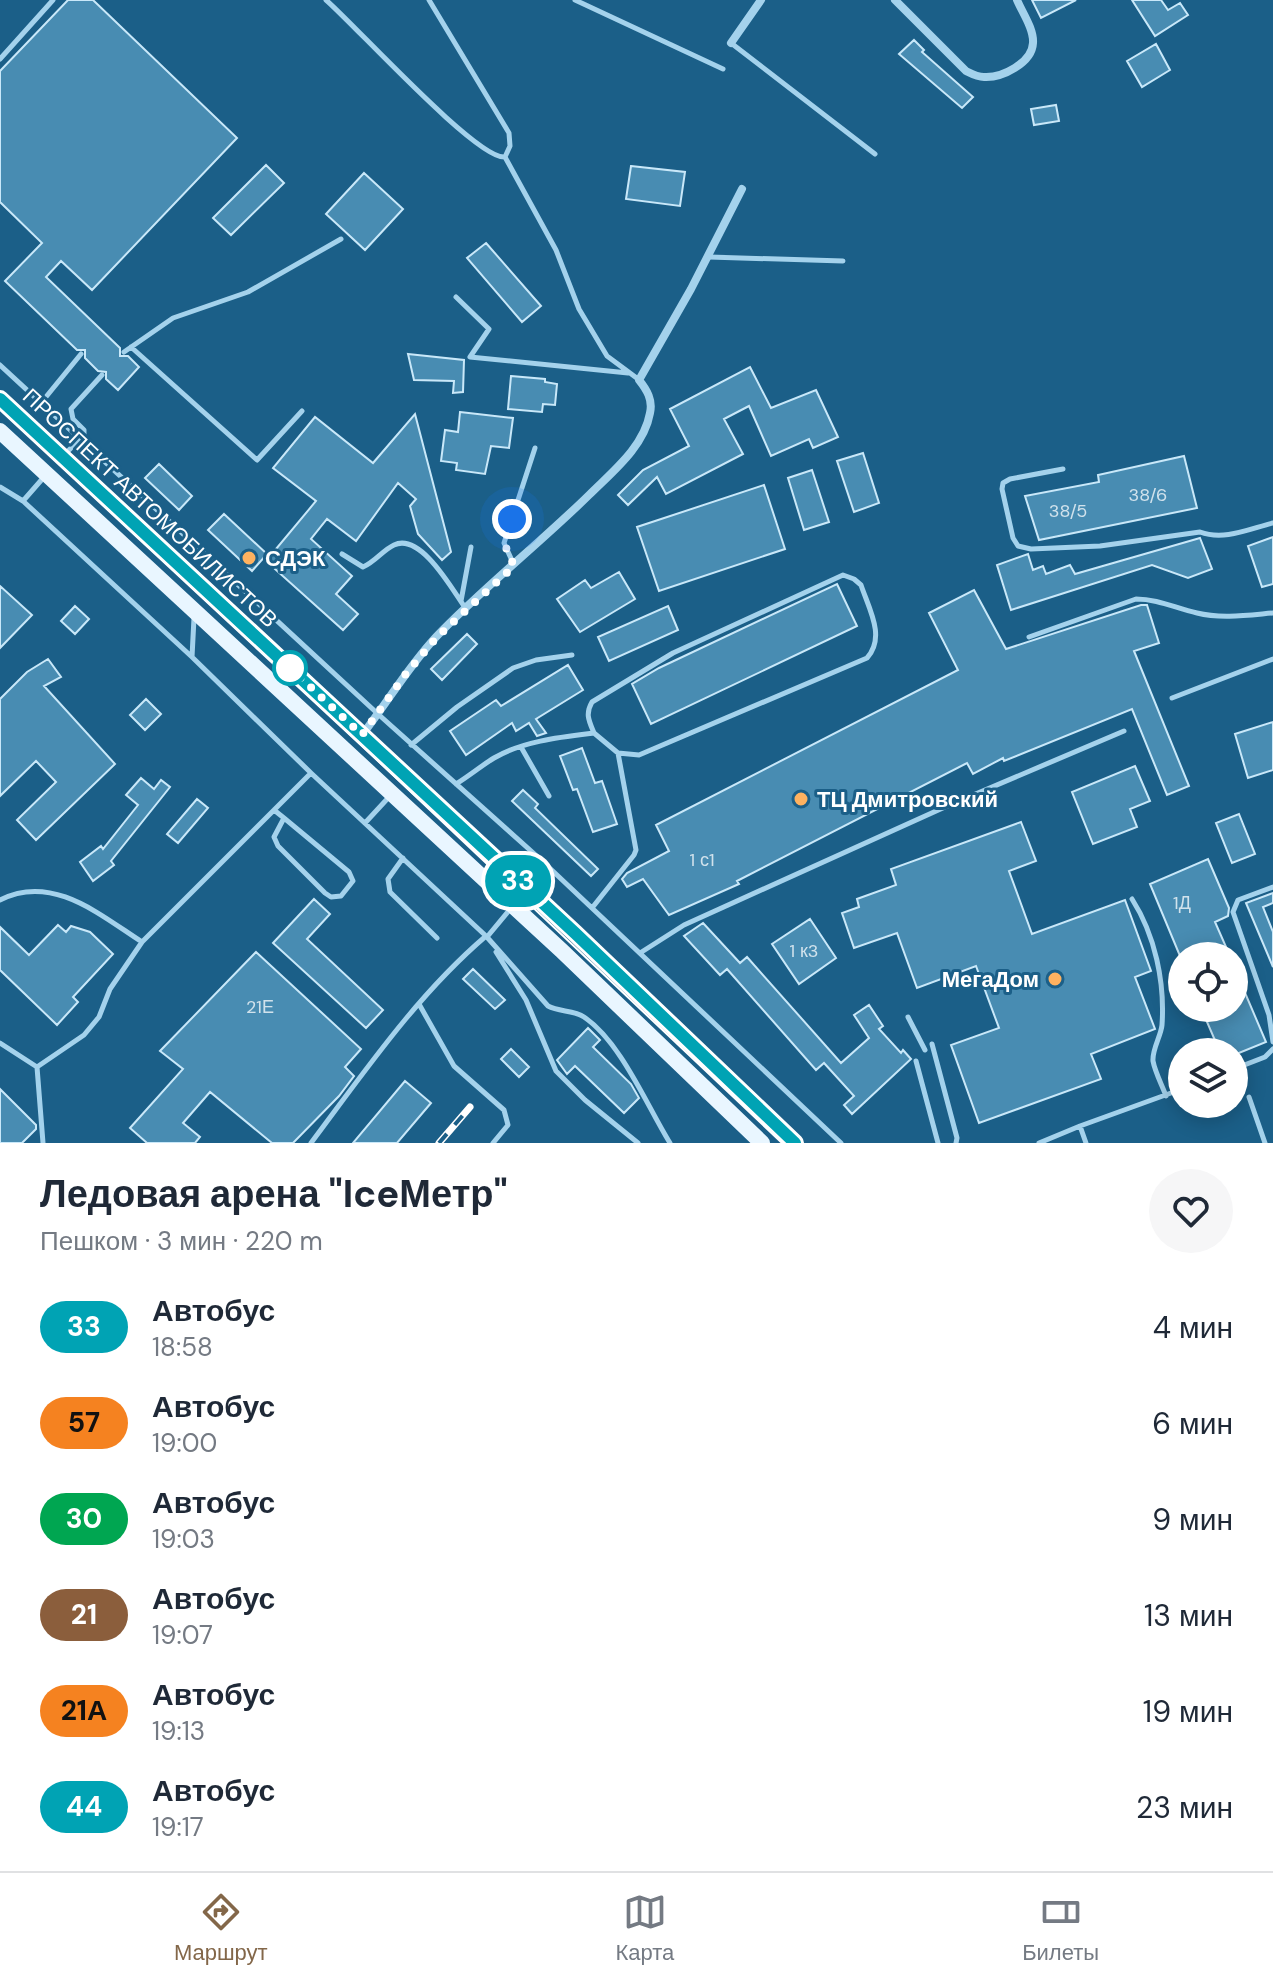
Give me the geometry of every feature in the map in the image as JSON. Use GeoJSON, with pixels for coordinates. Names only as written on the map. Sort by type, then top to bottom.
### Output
{"type":"FeatureCollection","features":[{"type":"Feature","properties":{"kind":"main road","name":"ПРОСПЕКТ АВТОМОБИЛИСТОВ"},"geometry":{"type":"LineString","coordinates":[[0,399],[62,457],[194,609],[762,1143]]}},
{"type":"Feature","properties":{"kind":"main road","name":"ПРОСПЕКТ АВТОМОБИЛИСТОВ"},"geometry":{"type":"LineString","coordinates":[[0,431],[47,475],[137,541],[362,735],[795,1143]]}},
{"type":"Feature","properties":{"kind":"street"},"geometry":{"type":"LineString","coordinates":[[731,43],[761,0]]}},
{"type":"Feature","properties":{"kind":"street"},"geometry":{"type":"LineString","coordinates":[[895,0],[966,71],[979,77],[995,77],[1024,61],[1031,51],[1031,33],[1017,0]]}},
{"type":"Feature","properties":{"kind":"street"},"geometry":{"type":"LineString","coordinates":[[362,735],[405,675],[463,606],[542,542],[639,440],[651,410],[650,398],[639,380],[742,189]]}},
{"type":"Feature","properties":{"kind":"lane"},"geometry":{"type":"LineString","coordinates":[[0,59],[53,0]]}},
{"type":"Feature","properties":{"kind":"lane"},"geometry":{"type":"LineString","coordinates":[[326,0],[480,147],[495,157],[505,157]]}},
{"type":"Feature","properties":{"kind":"lane"},"geometry":{"type":"LineString","coordinates":[[429,0],[509,133],[510,146],[505,157]]}},
{"type":"Feature","properties":{"kind":"lane"},"geometry":{"type":"LineString","coordinates":[[575,0],[723,69]]}},
{"type":"Feature","properties":{"kind":"lane"},"geometry":{"type":"LineString","coordinates":[[731,43],[875,154]]}},
{"type":"Feature","properties":{"kind":"lane"},"geometry":{"type":"LineString","coordinates":[[505,157],[556,250],[579,309],[607,356],[639,380]]}},
{"type":"Feature","properties":{"kind":"lane"},"geometry":{"type":"LineString","coordinates":[[124,352],[173,318],[248,292],[341,239]]}},
{"type":"Feature","properties":{"kind":"lane"},"geometry":{"type":"LineString","coordinates":[[708,257],[843,261]]}},
{"type":"Feature","properties":{"kind":"lane"},"geometry":{"type":"LineString","coordinates":[[456,297],[489,329],[470,357],[629,373]]}},
{"type":"Feature","properties":{"kind":"lane"},"geometry":{"type":"LineString","coordinates":[[131,347],[257,460],[302,411]]}},
{"type":"Feature","properties":{"kind":"lane"},"geometry":{"type":"LineString","coordinates":[[41,403],[81,354]]}},
{"type":"Feature","properties":{"kind":"lane"},"geometry":{"type":"LineString","coordinates":[[0,365],[592,908],[841,1143]]}},
{"type":"Feature","properties":{"kind":"lane"},"geometry":{"type":"LineString","coordinates":[[62,457],[80,439],[84,430],[73,419],[71,409],[102,375]]}},
{"type":"Feature","properties":{"kind":"lane"},"geometry":{"type":"LineString","coordinates":[[514,566],[504,543],[535,448]]}},
{"type":"Feature","properties":{"kind":"lane"},"geometry":{"type":"LineString","coordinates":[[1063,469],[1003,483],[1013,538],[1018,546],[1031,549],[1100,546],[1200,532],[1212,536],[1227,535],[1273,523]]}},
{"type":"Feature","properties":{"kind":"lane"},"geometry":{"type":"LineString","coordinates":[[23,501],[47,475]]}},
{"type":"Feature","properties":{"kind":"lane"},"geometry":{"type":"LineString","coordinates":[[0,487],[23,501],[192,657],[486,936],[548,1006],[581,1015],[605,1038],[637,1082],[670,1143]]}},
{"type":"Feature","properties":{"kind":"lane"},"geometry":{"type":"LineString","coordinates":[[342,554],[363,567],[397,543],[405,542],[427,558],[445,577],[463,606]]}},
{"type":"Feature","properties":{"kind":"lane"},"geometry":{"type":"LineString","coordinates":[[463,606],[471,547]]}},
{"type":"Feature","properties":{"kind":"lane"},"geometry":{"type":"LineString","coordinates":[[843,575],[861,585],[878,637],[874,650],[867,658],[639,755],[618,753],[594,733],[587,718],[592,702],[673,653],[843,575]]}},
{"type":"Feature","properties":{"kind":"lane"},"geometry":{"type":"LineString","coordinates":[[1029,637],[1136,599],[1154,599],[1200,614],[1239,616],[1273,613]]}},
{"type":"Feature","properties":{"kind":"lane"},"geometry":{"type":"LineString","coordinates":[[192,657],[194,609]]}},
{"type":"Feature","properties":{"kind":"lane"},"geometry":{"type":"LineString","coordinates":[[411,745],[457,707],[513,668],[536,660],[572,655]]}},
{"type":"Feature","properties":{"kind":"lane"},"geometry":{"type":"LineString","coordinates":[[1172,698],[1273,659]]}},
{"type":"Feature","properties":{"kind":"lane"},"geometry":{"type":"LineString","coordinates":[[640,953],[684,925],[1124,731]]}},
{"type":"Feature","properties":{"kind":"lane"},"geometry":{"type":"LineString","coordinates":[[456,784],[495,758],[521,747],[594,733]]}},
{"type":"Feature","properties":{"kind":"lane"},"geometry":{"type":"LineString","coordinates":[[521,747],[549,796]]}},
{"type":"Feature","properties":{"kind":"lane"},"geometry":{"type":"LineString","coordinates":[[592,908],[636,850],[618,753]]}},
{"type":"Feature","properties":{"kind":"lane"},"geometry":{"type":"LineString","coordinates":[[37,1067],[84,1035],[99,1017],[110,989],[142,942],[311,773]]}},
{"type":"Feature","properties":{"kind":"lane"},"geometry":{"type":"LineString","coordinates":[[365,823],[392,794]]}},
{"type":"Feature","properties":{"kind":"lane"},"geometry":{"type":"LineString","coordinates":[[274,810],[284,818],[349,872],[353,881],[341,896],[331,897],[325,893],[278,846],[274,837],[284,818]]}},
{"type":"Feature","properties":{"kind":"lane"},"geometry":{"type":"LineString","coordinates":[[403,858],[388,879],[390,892],[437,938]]}},
{"type":"Feature","properties":{"kind":"lane"},"geometry":{"type":"LineString","coordinates":[[1273,887],[1238,900],[1233,912],[1269,1015],[1273,1042]]}},
{"type":"Feature","properties":{"kind":"lane"},"geometry":{"type":"LineString","coordinates":[[0,900],[25,892],[46,890],[79,903],[142,942]]}},
{"type":"Feature","properties":{"kind":"lane"},"geometry":{"type":"LineString","coordinates":[[1039,1143],[1166,1096],[1153,1059],[1162,1029],[1163,994],[1146,925],[1132,899]]}},
{"type":"Feature","properties":{"kind":"lane"},"geometry":{"type":"LineString","coordinates":[[311,1143],[419,1004],[453,964],[486,936],[512,906]]}},
{"type":"Feature","properties":{"kind":"lane"},"geometry":{"type":"LineString","coordinates":[[486,936],[526,1000],[556,1071],[585,1100],[638,1143]]}},
{"type":"Feature","properties":{"kind":"lane"},"geometry":{"type":"LineString","coordinates":[[419,1004],[448,1058],[508,1117],[508,1125],[493,1143]]}},
{"type":"Feature","properties":{"kind":"lane"},"geometry":{"type":"LineString","coordinates":[[908,1017],[925,1050]]}},
{"type":"Feature","properties":{"kind":"lane"},"geometry":{"type":"LineString","coordinates":[[0,1043],[37,1067]]}},
{"type":"Feature","properties":{"kind":"lane"},"geometry":{"type":"LineString","coordinates":[[932,1044],[956,1143]]}},
{"type":"Feature","properties":{"kind":"lane"},"geometry":{"type":"LineString","coordinates":[[1248,1064],[1265,1057],[1273,1049]]}},
{"type":"Feature","properties":{"kind":"lane"},"geometry":{"type":"LineString","coordinates":[[916,1061],[938,1143]]}},
{"type":"Feature","properties":{"kind":"lane"},"geometry":{"type":"LineString","coordinates":[[37,1067],[43,1143]]}},
{"type":"Feature","properties":{"kind":"lane"},"geometry":{"type":"LineString","coordinates":[[1249,1097],[1265,1143]]}},
{"type":"Feature","properties":{"kind":"lane"},"geometry":{"type":"LineString","coordinates":[[1080,1126],[1086,1143]]}},
{"type":"Feature","properties":{"kind":"building"},"geometry":{"type":"Polygon","coordinates":[[[68,0],[93,0],[237,138],[92,290],[61,261],[46,277],[120,348],[120,356],[128,356],[139,367],[118,390],[106,379],[106,372],[98,371],[85,358],[85,350],[77,350],[5,281],[42,243],[0,202],[0,71],[68,0]]]}},
{"type":"Feature","properties":{"kind":"building"},"geometry":{"type":"Polygon","coordinates":[[[1032,0],[1076,0],[1041,18],[1032,0]]]}},
{"type":"Feature","properties":{"kind":"building"},"geometry":{"type":"Polygon","coordinates":[[[1132,0],[1161,0],[1168,10],[1180,3],[1188,15],[1155,36],[1132,0]]]}},
{"type":"Feature","properties":{"kind":"building"},"geometry":{"type":"Polygon","coordinates":[[[914,40],[924,50],[922,52],[973,97],[962,108],[899,54],[914,40]]]}},
{"type":"Feature","properties":{"kind":"building"},"geometry":{"type":"Polygon","coordinates":[[[1156,44],[1170,70],[1142,87],[1127,61],[1156,44]]]}},
{"type":"Feature","properties":{"kind":"building"},"geometry":{"type":"Polygon","coordinates":[[[1056,105],[1059,121],[1034,125],[1031,109],[1056,105]]]}},
{"type":"Feature","properties":{"kind":"building"},"geometry":{"type":"Polygon","coordinates":[[[266,165],[284,183],[231,235],[213,218],[266,165]]]}},
{"type":"Feature","properties":{"kind":"building"},"geometry":{"type":"Polygon","coordinates":[[[631,166],[685,172],[680,206],[626,199],[631,166]]]}},
{"type":"Feature","properties":{"kind":"building"},"geometry":{"type":"Polygon","coordinates":[[[364,173],[403,209],[365,250],[326,214],[364,173]]]}},
{"type":"Feature","properties":{"kind":"building"},"geometry":{"type":"Polygon","coordinates":[[[486,243],[541,306],[522,322],[467,258],[486,243]]]}},
{"type":"Feature","properties":{"kind":"building"},"geometry":{"type":"Polygon","coordinates":[[[408,354],[464,360],[463,392],[453,393],[454,381],[414,380],[408,354]]]}},
{"type":"Feature","properties":{"kind":"building"},"geometry":{"type":"Polygon","coordinates":[[[750,367],[771,408],[816,390],[838,437],[813,448],[809,439],[771,456],[749,406],[724,419],[743,454],[666,494],[657,477],[628,505],[618,495],[643,470],[689,446],[670,409],[750,367]]]}},
{"type":"Feature","properties":{"kind":"building"},"geometry":{"type":"Polygon","coordinates":[[[511,376],[545,379],[545,382],[557,384],[555,405],[543,404],[542,412],[508,409],[511,376]]]}},
{"type":"Feature","properties":{"kind":"building"},"geometry":{"type":"Polygon","coordinates":[[[460,412],[513,418],[509,448],[491,446],[485,474],[456,470],[457,463],[441,461],[445,430],[458,432],[460,412]]]}},
{"type":"Feature","properties":{"kind":"building"},"geometry":{"type":"Polygon","coordinates":[[[415,414],[451,552],[442,560],[418,534],[410,506],[416,499],[398,483],[356,541],[327,519],[311,539],[352,576],[336,594],[358,614],[343,630],[266,561],[316,501],[273,468],[315,417],[373,463],[415,414]]]}},
{"type":"Feature","properties":{"kind":"building"},"geometry":{"type":"Polygon","coordinates":[[[863,453],[879,503],[854,512],[837,461],[863,453]]]}},
{"type":"Feature","properties":{"kind":"building"},"geometry":{"type":"Polygon","coordinates":[[[1184,456],[1197,508],[1039,540],[1025,496],[1099,482],[1098,475],[1184,456]]]}},
{"type":"Feature","properties":{"kind":"building"},"geometry":{"type":"Polygon","coordinates":[[[159,464],[192,496],[179,510],[145,478],[159,464]]]}},
{"type":"Feature","properties":{"kind":"building"},"geometry":{"type":"Polygon","coordinates":[[[812,470],[829,522],[804,530],[788,478],[812,470]]]}},
{"type":"Feature","properties":{"kind":"building"},"geometry":{"type":"Polygon","coordinates":[[[764,485],[785,549],[659,591],[637,527],[764,485]]]}},
{"type":"Feature","properties":{"kind":"building"},"geometry":{"type":"Polygon","coordinates":[[[224,514],[267,554],[252,571],[208,530],[224,514]]]}},
{"type":"Feature","properties":{"kind":"building"},"geometry":{"type":"Polygon","coordinates":[[[1273,537],[1273,584],[1262,587],[1248,546],[1273,537]]]}},
{"type":"Feature","properties":{"kind":"building"},"geometry":{"type":"Polygon","coordinates":[[[1200,538],[1212,569],[1188,578],[1152,565],[1011,610],[997,565],[1028,554],[1033,570],[1043,566],[1046,574],[1070,565],[1075,574],[1200,538]]]}},
{"type":"Feature","properties":{"kind":"building"},"geometry":{"type":"Polygon","coordinates":[[[619,572],[635,599],[580,632],[557,599],[585,580],[591,588],[619,572]]]}},
{"type":"Feature","properties":{"kind":"building"},"geometry":{"type":"Polygon","coordinates":[[[837,584],[857,626],[651,724],[632,684],[659,668],[837,584]]]}},
{"type":"Feature","properties":{"kind":"building"},"geometry":{"type":"Polygon","coordinates":[[[0,586],[32,615],[0,648],[0,586]]]}},
{"type":"Feature","properties":{"kind":"building"},"geometry":{"type":"Polygon","coordinates":[[[974,590],[1006,649],[1147,605],[1159,643],[1134,651],[1189,786],[1167,795],[1132,709],[1004,761],[1003,758],[973,774],[967,763],[737,881],[739,884],[669,915],[643,879],[627,887],[622,879],[627,873],[669,851],[656,825],[958,670],[929,613],[974,590]]]}},
{"type":"Feature","properties":{"kind":"building"},"geometry":{"type":"Polygon","coordinates":[[[75,606],[89,619],[75,634],[61,621],[75,606]]]}},
{"type":"Feature","properties":{"kind":"building"},"geometry":{"type":"Polygon","coordinates":[[[668,606],[678,630],[609,661],[598,637],[668,606]]]}},
{"type":"Feature","properties":{"kind":"building"},"geometry":{"type":"Polygon","coordinates":[[[467,634],[477,644],[442,680],[431,669],[467,634]]]}},
{"type":"Feature","properties":{"kind":"building"},"geometry":{"type":"Polygon","coordinates":[[[48,659],[61,677],[44,686],[115,764],[36,840],[17,820],[56,782],[36,761],[0,796],[0,699],[27,672],[48,659]]]}},
{"type":"Feature","properties":{"kind":"building"},"geometry":{"type":"Polygon","coordinates":[[[568,665],[583,690],[536,719],[546,733],[537,736],[529,723],[516,731],[512,723],[466,755],[450,731],[496,700],[501,706],[568,665]]]}},
{"type":"Feature","properties":{"kind":"building"},"geometry":{"type":"Polygon","coordinates":[[[146,699],[161,714],[145,730],[130,715],[146,699]]]}},
{"type":"Feature","properties":{"kind":"building"},"geometry":{"type":"Polygon","coordinates":[[[1273,722],[1273,770],[1248,778],[1235,734],[1273,722]]]}},
{"type":"Feature","properties":{"kind":"building"},"geometry":{"type":"Polygon","coordinates":[[[582,748],[595,783],[602,781],[617,824],[593,832],[577,789],[573,790],[560,756],[582,748]]]}},
{"type":"Feature","properties":{"kind":"building"},"geometry":{"type":"Polygon","coordinates":[[[1135,766],[1150,801],[1130,809],[1137,827],[1093,844],[1072,792],[1135,766]]]}},
{"type":"Feature","properties":{"kind":"building"},"geometry":{"type":"Polygon","coordinates":[[[141,778],[154,789],[161,780],[170,787],[111,861],[114,865],[93,881],[80,862],[101,846],[103,849],[138,805],[126,795],[141,778]]]}},
{"type":"Feature","properties":{"kind":"building"},"geometry":{"type":"Polygon","coordinates":[[[523,790],[538,804],[535,808],[598,869],[591,876],[512,801],[523,790]]]}},
{"type":"Feature","properties":{"kind":"building"},"geometry":{"type":"Polygon","coordinates":[[[197,799],[208,808],[178,843],[167,834],[197,799]]]}},
{"type":"Feature","properties":{"kind":"building"},"geometry":{"type":"Polygon","coordinates":[[[1239,814],[1255,854],[1232,863],[1216,823],[1239,814]]]}},
{"type":"Feature","properties":{"kind":"building","name":"МегаДом"},"geometry":{"type":"Polygon","coordinates":[[[1021,822],[1036,861],[1009,871],[1032,934],[1125,900],[1151,971],[1135,977],[1155,1029],[1091,1054],[1101,1079],[979,1123],[951,1045],[999,1028],[976,966],[917,988],[897,933],[854,948],[842,913],[859,907],[857,899],[896,885],[891,869],[1021,822]]]}},
{"type":"Feature","properties":{"kind":"building"},"geometry":{"type":"Polygon","coordinates":[[[1208,859],[1229,908],[1228,916],[1215,922],[1224,942],[1174,942],[1150,884],[1208,859]]]}},
{"type":"Feature","properties":{"kind":"building"},"geometry":{"type":"Polygon","coordinates":[[[1273,893],[1273,903],[1263,907],[1273,932],[1273,967],[1246,903],[1273,893]]]}},
{"type":"Feature","properties":{"kind":"building"},"geometry":{"type":"Polygon","coordinates":[[[314,899],[330,914],[307,939],[383,1010],[366,1028],[273,943],[314,899]]]}},
{"type":"Feature","properties":{"kind":"building"},"geometry":{"type":"Polygon","coordinates":[[[810,919],[836,958],[799,984],[772,944],[810,919]]]}},
{"type":"Feature","properties":{"kind":"building"},"geometry":{"type":"Polygon","coordinates":[[[703,923],[740,963],[747,957],[841,1063],[869,1038],[854,1015],[869,1005],[883,1026],[879,1029],[901,1053],[903,1050],[911,1059],[852,1114],[844,1105],[854,1096],[824,1063],[816,1070],[727,969],[720,975],[684,936],[703,923]]]}},
{"type":"Feature","properties":{"kind":"building"},"geometry":{"type":"Polygon","coordinates":[[[58,925],[66,932],[71,926],[90,932],[113,954],[73,997],[78,1002],[57,1025],[0,970],[0,927],[29,955],[58,925]]]}},
{"type":"Feature","properties":{"kind":"building"},"geometry":{"type":"Polygon","coordinates":[[[256,952],[361,1049],[345,1067],[354,1076],[293,1143],[272,1143],[210,1092],[183,1123],[200,1137],[195,1143],[147,1143],[130,1128],[183,1069],[160,1051],[256,952]]]}},
{"type":"Feature","properties":{"kind":"building"},"geometry":{"type":"Polygon","coordinates":[[[473,969],[505,1000],[495,1009],[463,979],[473,969]]]}},
{"type":"Feature","properties":{"kind":"building"},"geometry":{"type":"Polygon","coordinates":[[[1248,1000],[1266,1042],[1248,1049],[1248,1038],[1214,1038],[1207,1022],[1248,1022],[1248,1000]]]}},
{"type":"Feature","properties":{"kind":"building"},"geometry":{"type":"Polygon","coordinates":[[[588,1028],[600,1040],[593,1047],[631,1084],[639,1098],[624,1113],[575,1066],[567,1074],[557,1060],[588,1028]]]}},
{"type":"Feature","properties":{"kind":"building"},"geometry":{"type":"Polygon","coordinates":[[[511,1049],[529,1067],[519,1077],[501,1059],[511,1049]]]}},
{"type":"Feature","properties":{"kind":"building"},"geometry":{"type":"Polygon","coordinates":[[[405,1081],[431,1103],[397,1143],[353,1143],[405,1081]]]}},
{"type":"Feature","properties":{"kind":"building"},"geometry":{"type":"Polygon","coordinates":[[[0,1089],[36,1125],[36,1129],[22,1143],[0,1143],[0,1089]]]}},
{"type":"Feature","properties":{"kind":"tram line"},"geometry":{"type":"LineString","coordinates":[[0,409],[782,1143]]}},
{"type":"Feature","properties":{"kind":"railway"},"geometry":{"type":"LineString","coordinates":[[439,1143],[470,1107]]}},
{"type":"Feature","properties":{"kind":"bus line","name":"33"},"geometry":{"type":"LineString","coordinates":[[0,399],[575,933],[795,1143]]}},
{"type":"Feature","properties":{"kind":"place","name":"СДЭК"},"geometry":{"type":"Point","coordinates":[249,558]}},
{"type":"Feature","properties":{"kind":"place","name":"ТЦ Дмитровский"},"geometry":{"type":"Point","coordinates":[801,799]}},
{"type":"Feature","properties":{"kind":"place","name":"МегаДом"},"geometry":{"type":"Point","coordinates":[1055,979]}},
{"type":"Feature","properties":{"kind":"route"},"geometry":{"type":"LineString","coordinates":[[290,668],[362,735],[436,638],[514,566],[504,543],[512,519]]}}]}
